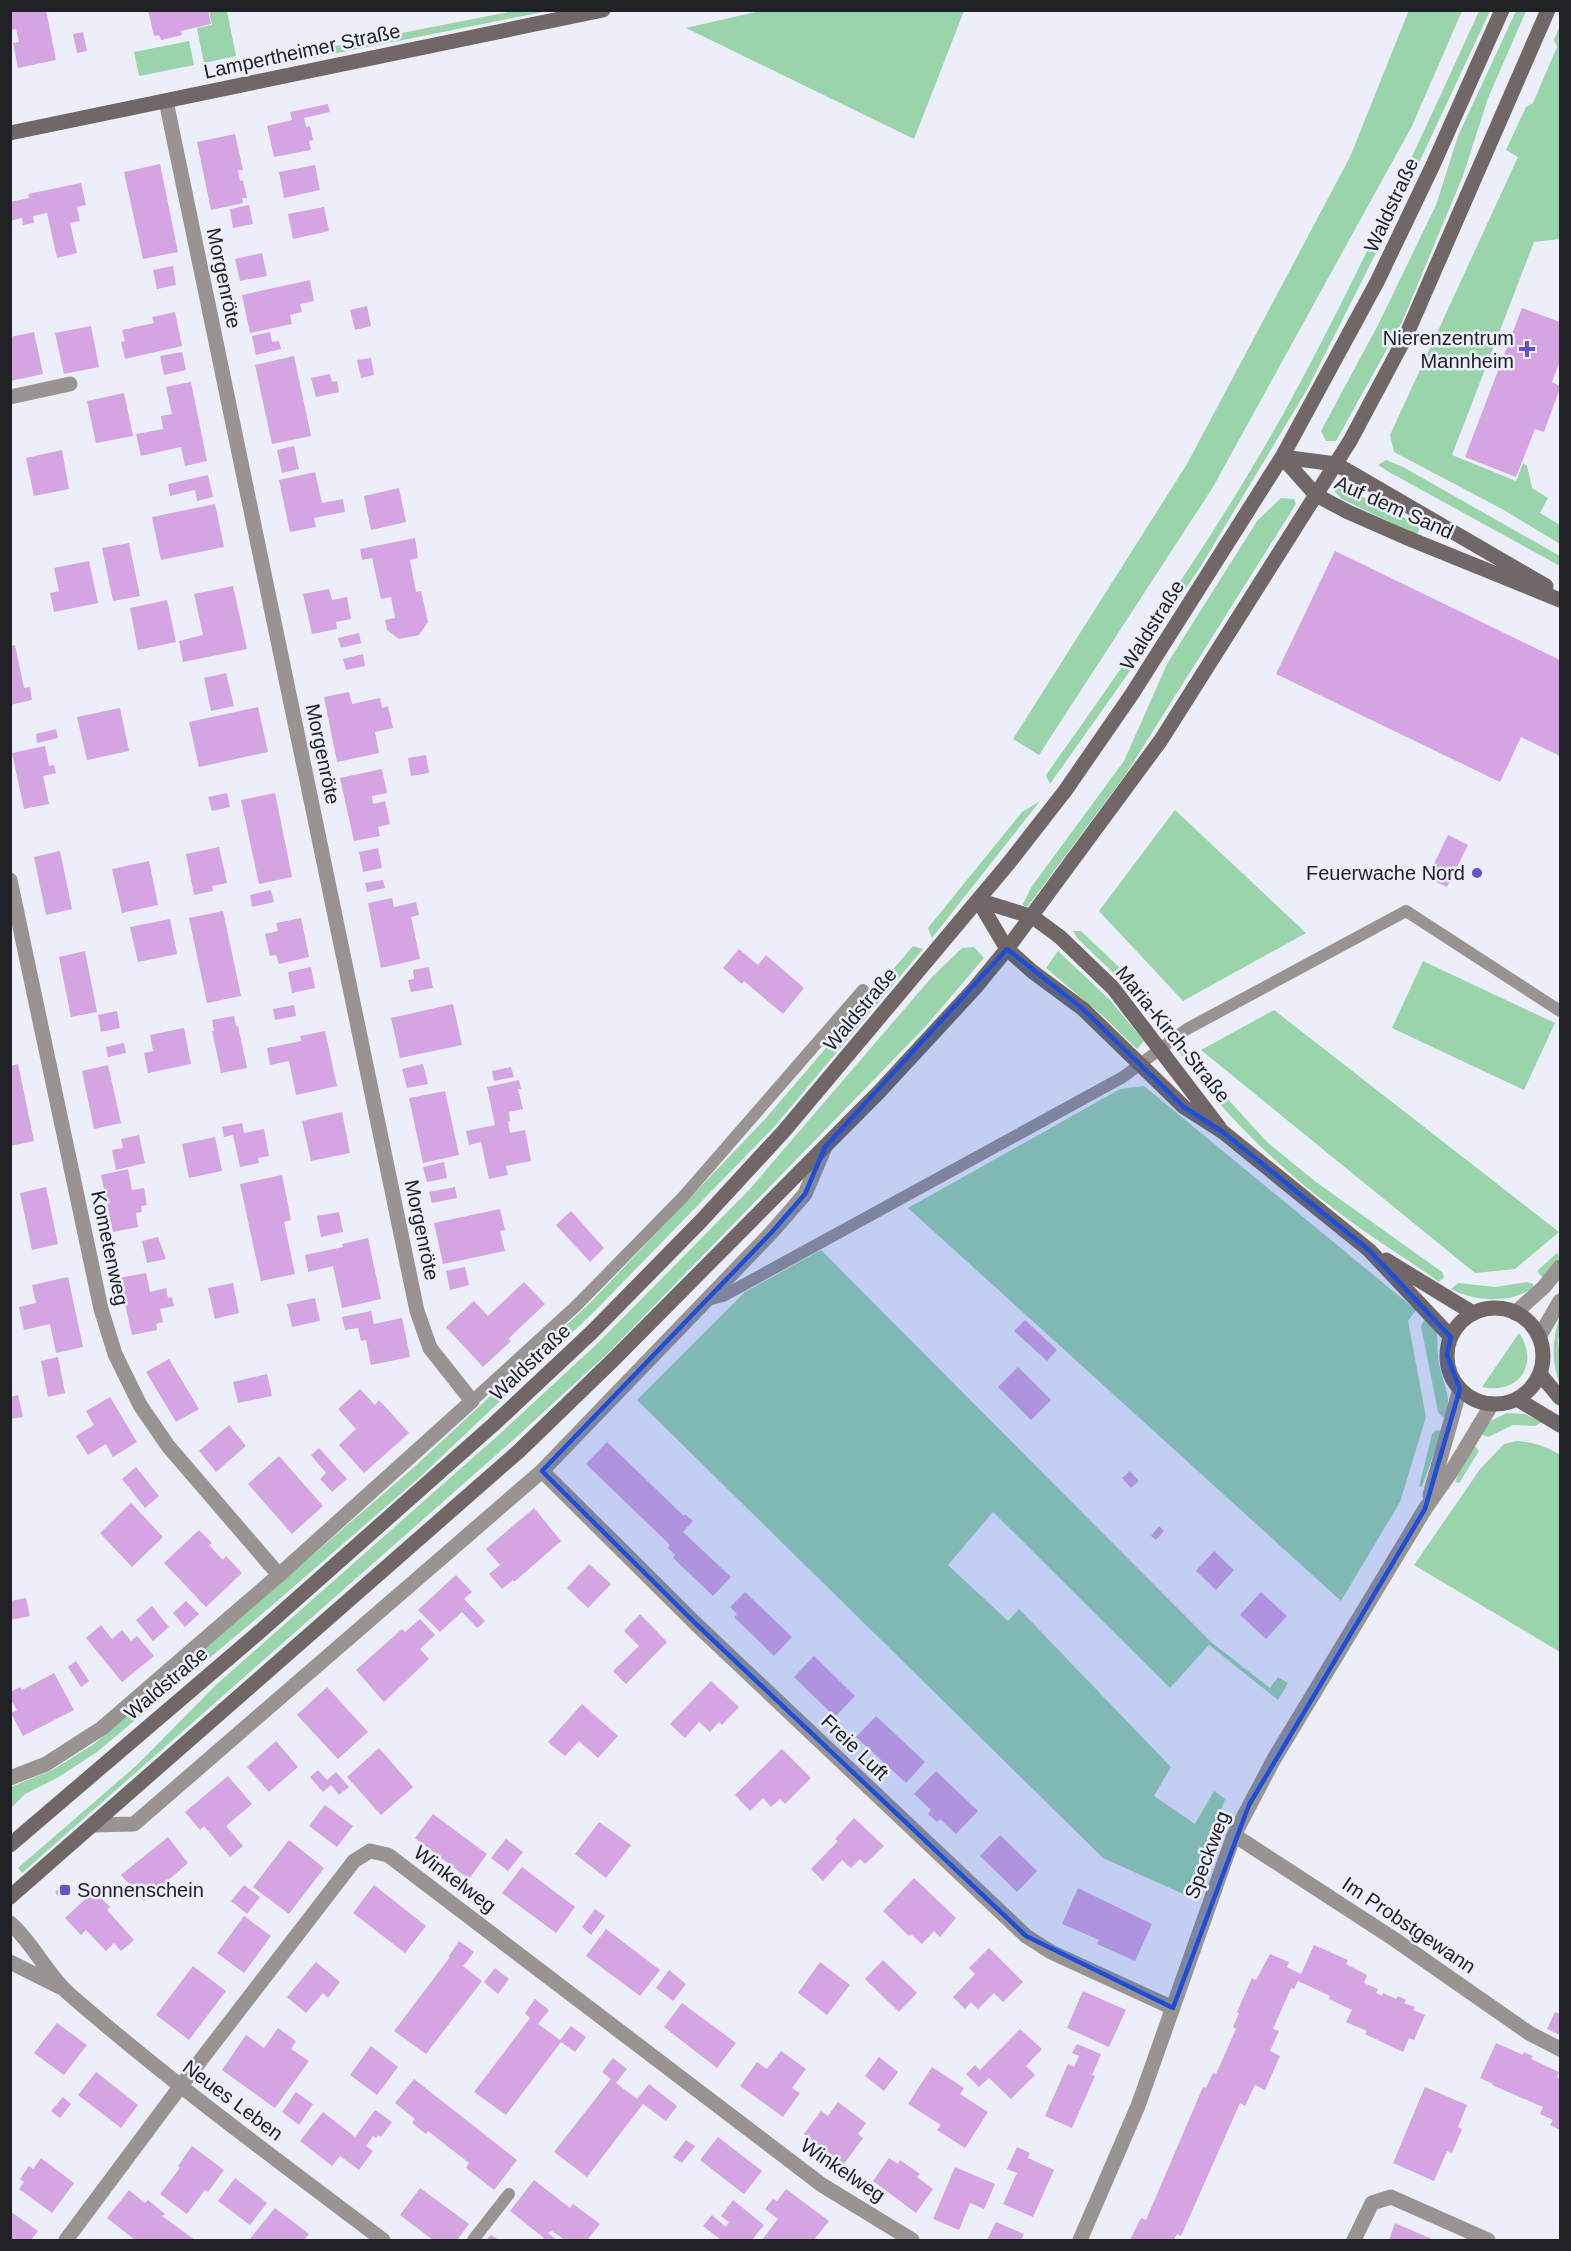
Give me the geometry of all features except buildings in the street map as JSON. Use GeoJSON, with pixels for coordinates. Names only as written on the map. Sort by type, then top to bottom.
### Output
{"type":"FeatureCollection","features":[{"type":"Feature","properties":{"kind":"main road","name":"Lampertheimer Straße"},"geometry":{"type":"LineString","coordinates":[[10,133],[603,10]]}},
{"type":"Feature","properties":{"kind":"main road","name":"Waldstraße"},"geometry":{"type":"LineString","coordinates":[[10,1845],[257,1634],[494,1424],[592,1332],[701,1221],[784,1131],[978,900],[1065,790],[1132,694],[1282,457],[1377,282],[1433,165],[1502,10]]}},
{"type":"Feature","properties":{"kind":"main road"},"geometry":{"type":"LineString","coordinates":[[10,1897],[519,1451],[825,1147],[967,996],[1007,949],[1161,740],[1336,464],[1405,338],[1548,10]]}},
{"type":"Feature","properties":{"kind":"main road","name":"Auf dem Sand"},"geometry":{"type":"LineString","coordinates":[[1282,457],[1336,464],[1560,594]]}},
{"type":"Feature","properties":{"kind":"main road","name":"Auf dem Sand"},"geometry":{"type":"LineString","coordinates":[[1282,457],[1316,495],[1348,512],[1560,600]]}},
{"type":"Feature","properties":{"kind":"main road","name":"Maria-Kirch-Straße"},"geometry":{"type":"LineString","coordinates":[[978,900],[1032,917],[1060,937],[1113,988],[1223,1132]]}},
{"type":"Feature","properties":{"kind":"main road","name":"Maria-Kirch-Straße"},"geometry":{"type":"LineString","coordinates":[[978,900],[1007,949],[1033,972],[1083,1009],[1184,1107],[1223,1132],[1369,1250],[1473,1313]]}},
{"type":"Feature","properties":{"kind":"main road","name":"Maria-Kirch-Straße"},"geometry":{"type":"LineString","coordinates":[[1369,1250],[1451,1337]]}},
{"type":"Feature","properties":{"kind":"main road"},"geometry":{"type":"LineString","coordinates":[[1501,1308],[1515,1312],[1530,1323],[1539,1337],[1543,1349],[1540,1374],[1531,1389],[1505,1404],[1491,1404],[1475,1400],[1460,1389],[1450,1374],[1447,1355],[1451,1337],[1460,1323],[1473,1313],[1501,1308]]}},
{"type":"Feature","properties":{"kind":"main road"},"geometry":{"type":"LineString","coordinates":[[1540,1374],[1560,1398]]}},
{"type":"Feature","properties":{"kind":"main road"},"geometry":{"type":"LineString","coordinates":[[1517,1399],[1560,1425]]}},
{"type":"Feature","properties":{"kind":"street","name":"Morgenröte"},"geometry":{"type":"LineString","coordinates":[[166,101],[417,1311],[430,1348],[472,1401]]}},
{"type":"Feature","properties":{"kind":"street"},"geometry":{"type":"LineString","coordinates":[[10,397],[70,384]]}},
{"type":"Feature","properties":{"kind":"street","name":"Kometenweg"},"geometry":{"type":"LineString","coordinates":[[10,880],[100,1309],[115,1354],[140,1405],[168,1446],[279,1575]]}},
{"type":"Feature","properties":{"kind":"street"},"geometry":{"type":"LineString","coordinates":[[93,1825],[134,1824],[542,1471],[771,1233],[805,1194],[825,1147]]}},
{"type":"Feature","properties":{"kind":"street"},"geometry":{"type":"LineString","coordinates":[[1515,1312],[1544,1287],[1560,1267]]}},
{"type":"Feature","properties":{"kind":"street"},"geometry":{"type":"LineString","coordinates":[[1539,1337],[1560,1301]]}},
{"type":"Feature","properties":{"kind":"street","name":"Speckweg"},"geometry":{"type":"LineString","coordinates":[[1425,1509],[1460,1389]]}},
{"type":"Feature","properties":{"kind":"street","name":"Waldstraße"},"geometry":{"type":"LineString","coordinates":[[10,1778],[46,1764],[102,1728],[279,1575],[472,1401]]}},
{"type":"Feature","properties":{"kind":"street","name":"Speckweg"},"geometry":{"type":"LineString","coordinates":[[1080,2241],[1138,2106],[1234,1835],[1274,1759],[1491,1404]]}},
{"type":"Feature","properties":{"kind":"street","name":"Freie Luft"},"geometry":{"type":"LineString","coordinates":[[542,1471],[704,1632],[1026,1936],[1051,1952],[1173,2008]]}},
{"type":"Feature","properties":{"kind":"street","name":"Im Probstgewann"},"geometry":{"type":"LineString","coordinates":[[1234,1835],[1394,1939],[1528,2033],[1560,2049]]}},
{"type":"Feature","properties":{"kind":"street","name":"Winkelweg"},"geometry":{"type":"LineString","coordinates":[[66,2241],[180,2087],[354,1861],[370,1851],[388,1855],[822,2185],[912,2241]]}},
{"type":"Feature","properties":{"kind":"street","name":"Neues Leben"},"geometry":{"type":"LineString","coordinates":[[10,1923],[21,1932],[62,1988]]}},
{"type":"Feature","properties":{"kind":"street","name":"Neues Leben"},"geometry":{"type":"LineString","coordinates":[[10,1962],[62,1988],[180,2087],[383,2241]]}},
{"type":"Feature","properties":{"kind":"street"},"geometry":{"type":"LineString","coordinates":[[1354,2241],[1372,2203],[1391,2197],[1488,2241]]}},
{"type":"Feature","properties":{"kind":"lane"},"geometry":{"type":"LineString","coordinates":[[707,1300],[723,1296],[836,1236],[1123,1077],[1188,1029],[1406,910],[1560,1011]]}},
{"type":"Feature","properties":{"kind":"lane","name":"Waldstraße"},"geometry":{"type":"LineString","coordinates":[[472,1401],[576,1306],[683,1197],[862,990]]}},
{"type":"Feature","properties":{"kind":"lane"},"geometry":{"type":"LineString","coordinates":[[473,2241],[509,2194]]}},
{"type":"Feature","properties":{"kind":"highlighted area"},"geometry":{"type":"Polygon","coordinates":[[[1007,949],[1083,1009],[1184,1107],[1223,1132],[1369,1250],[1451,1337],[1447,1355],[1460,1389],[1425,1509],[1249,1805],[1173,2008],[1026,1936],[696,1624],[542,1471],[771,1233],[805,1194],[825,1147],[1007,949]]]}},
{"type":"Feature","properties":{"kind":"green space"},"geometry":{"type":"Polygon","coordinates":[[[764,10],[964,11],[914,139],[686,28],[764,10]]]}},
{"type":"Feature","properties":{"kind":"green space"},"geometry":{"type":"Polygon","coordinates":[[[1409,10],[1462,11],[1412,126],[1213,487],[1039,755],[1013,739],[1187,464],[1350,157],[1409,10]]]}},
{"type":"Feature","properties":{"kind":"green space"},"geometry":{"type":"Polygon","coordinates":[[[209,11],[227,11],[236,56],[204,63],[197,28],[212,25],[209,11]]]}},
{"type":"Feature","properties":{"kind":"green space"},"geometry":{"type":"Polygon","coordinates":[[[514,11],[548,11],[273,66],[274,58],[514,11]]]}},
{"type":"Feature","properties":{"kind":"green space"},"geometry":{"type":"Polygon","coordinates":[[[1479,11],[1490,11],[1388,229],[1308,388],[1201,566],[1050,784],[1046,775],[1179,583],[1272,434],[1370,245],[1479,11]]]}},
{"type":"Feature","properties":{"kind":"green space"},"geometry":{"type":"Polygon","coordinates":[[[1516,11],[1526,11],[1488,98],[1463,176],[1402,322],[1336,441],[1326,441],[1321,431],[1379,323],[1436,205],[1458,136],[1516,11]]]}},
{"type":"Feature","properties":{"kind":"green space"},"geometry":{"type":"Polygon","coordinates":[[[1560,25],[1560,239],[1534,242],[1452,455],[1516,481],[1523,463],[1527,466],[1532,488],[1548,498],[1540,513],[1560,525],[1560,544],[1502,509],[1394,452],[1390,435],[1518,157],[1506,150],[1526,107],[1533,103],[1557,47],[1554,40],[1560,25]]]}},
{"type":"Feature","properties":{"kind":"green space"},"geometry":{"type":"Polygon","coordinates":[[[189,41],[194,65],[139,76],[134,52],[189,41]]]}},
{"type":"Feature","properties":{"kind":"green space"},"geometry":{"type":"Polygon","coordinates":[[[1386,460],[1403,467],[1560,556],[1560,566],[1378,465],[1386,460]]]}},
{"type":"Feature","properties":{"kind":"green space"},"geometry":{"type":"Polygon","coordinates":[[[1339,485],[1413,522],[1419,529],[1418,533],[1414,534],[1342,499],[1335,492],[1335,488],[1339,485]]]}},
{"type":"Feature","properties":{"kind":"green space"},"geometry":{"type":"Polygon","coordinates":[[[1281,498],[1294,499],[1296,504],[1126,774],[1028,906],[1024,906],[1032,886],[1124,761],[1167,664],[1257,521],[1281,498]]]}},
{"type":"Feature","properties":{"kind":"green space"},"geometry":{"type":"Polygon","coordinates":[[[1040,801],[932,938],[928,928],[1022,812],[1040,801]]]}},
{"type":"Feature","properties":{"kind":"green space"},"geometry":{"type":"Polygon","coordinates":[[[1175,810],[1306,933],[1183,1001],[1099,911],[1175,810]]]}},
{"type":"Feature","properties":{"kind":"green space"},"geometry":{"type":"Polygon","coordinates":[[[1073,931],[1081,931],[1137,984],[1163,1023],[1160,1029],[1133,992],[1078,939],[1073,931]]]}},
{"type":"Feature","properties":{"kind":"green space"},"geometry":{"type":"Polygon","coordinates":[[[913,946],[923,949],[775,1126],[593,1313],[420,1477],[275,1603],[97,1752],[57,1778],[25,1794],[11,1808],[11,1787],[54,1769],[94,1744],[412,1469],[589,1304],[766,1118],[913,946]]]}},
{"type":"Feature","properties":{"kind":"green space"},"geometry":{"type":"Polygon","coordinates":[[[974,947],[984,958],[926,1026],[608,1353],[512,1441],[22,1873],[18,1868],[137,1765],[217,1684],[503,1431],[599,1342],[748,1191],[931,978],[962,948],[974,947]]]}},
{"type":"Feature","properties":{"kind":"green space"},"geometry":{"type":"Polygon","coordinates":[[[1058,951],[1110,1000],[1144,1041],[1137,1049],[1104,1017],[1046,968],[1058,951]]]}},
{"type":"Feature","properties":{"kind":"green space"},"geometry":{"type":"Polygon","coordinates":[[[1423,961],[1555,1023],[1524,1090],[1392,1028],[1423,961]]]}},
{"type":"Feature","properties":{"kind":"green space"},"geometry":{"type":"Polygon","coordinates":[[[1274,1010],[1559,1232],[1515,1269],[1475,1273],[1201,1050],[1274,1010]]]}},
{"type":"Feature","properties":{"kind":"green space"},"geometry":{"type":"Polygon","coordinates":[[[1184,1051],[1267,1142],[1316,1182],[1442,1272],[1444,1277],[1439,1282],[1340,1214],[1289,1173],[1220,1104],[1179,1052],[1184,1051]]]}},
{"type":"Feature","properties":{"kind":"green space"},"geometry":{"type":"Polygon","coordinates":[[[1144,1086],[1416,1310],[1408,1321],[1426,1417],[1400,1502],[1341,1601],[908,1208],[1120,1089],[1144,1086]]]}},
{"type":"Feature","properties":{"kind":"green space"},"geometry":{"type":"Polygon","coordinates":[[[821,1250],[1211,1642],[1270,1688],[1278,1677],[1288,1683],[1278,1700],[1209,1645],[1170,1688],[993,1512],[948,1565],[1008,1621],[1019,1609],[1171,1767],[1154,1796],[1195,1824],[1214,1791],[1225,1799],[1190,1897],[1103,1858],[637,1400],[745,1292],[821,1250]]]}},
{"type":"Feature","properties":{"kind":"green space"},"geometry":{"type":"Polygon","coordinates":[[[1557,1253],[1560,1257],[1543,1278],[1537,1271],[1557,1253]]]}},
{"type":"Feature","properties":{"kind":"green space"},"geometry":{"type":"Polygon","coordinates":[[[1527,1282],[1533,1284],[1534,1287],[1504,1299],[1471,1297],[1451,1289],[1458,1283],[1495,1287],[1527,1282]]]}},
{"type":"Feature","properties":{"kind":"green space"},"geometry":{"type":"Polygon","coordinates":[[[1560,1316],[1558,1341],[1560,1385],[1555,1368],[1554,1350],[1555,1333],[1560,1316]]]}},
{"type":"Feature","properties":{"kind":"green space"},"geometry":{"type":"Polygon","coordinates":[[[1425,1319],[1437,1334],[1439,1364],[1448,1398],[1445,1419],[1438,1412],[1421,1326],[1425,1319]]]}},
{"type":"Feature","properties":{"kind":"green space"},"geometry":{"type":"Polygon","coordinates":[[[1519,1333],[1527,1356],[1522,1375],[1516,1382],[1506,1386],[1482,1387],[1519,1333]]]}},
{"type":"Feature","properties":{"kind":"green space"},"geometry":{"type":"Polygon","coordinates":[[[1507,1413],[1525,1414],[1542,1422],[1535,1426],[1513,1425],[1488,1437],[1479,1433],[1492,1420],[1507,1413]]]}},
{"type":"Feature","properties":{"kind":"green space"},"geometry":{"type":"Polygon","coordinates":[[[1436,1430],[1442,1431],[1422,1486],[1419,1487],[1432,1434],[1436,1430]]]}},
{"type":"Feature","properties":{"kind":"green space"},"geometry":{"type":"Polygon","coordinates":[[[1516,1441],[1539,1445],[1560,1455],[1560,1652],[1414,1565],[1481,1468],[1504,1444],[1516,1441]]]}},
{"type":"Feature","properties":{"kind":"green space"},"geometry":{"type":"Polygon","coordinates":[[[1472,1446],[1479,1451],[1459,1483],[1455,1482],[1472,1446]]]}},
{"type":"Feature","properties":{"kind":"place","name":"Nierenzentrum Mannheim"},"geometry":{"type":"Point","coordinates":[1527,349]}},
{"type":"Feature","properties":{"kind":"place","name":"Feuerwache Nord"},"geometry":{"type":"Point","coordinates":[1477,873]}},
{"type":"Feature","properties":{"kind":"place","name":"Sonnenschein"},"geometry":{"type":"Point","coordinates":[65,1890]}}]}
